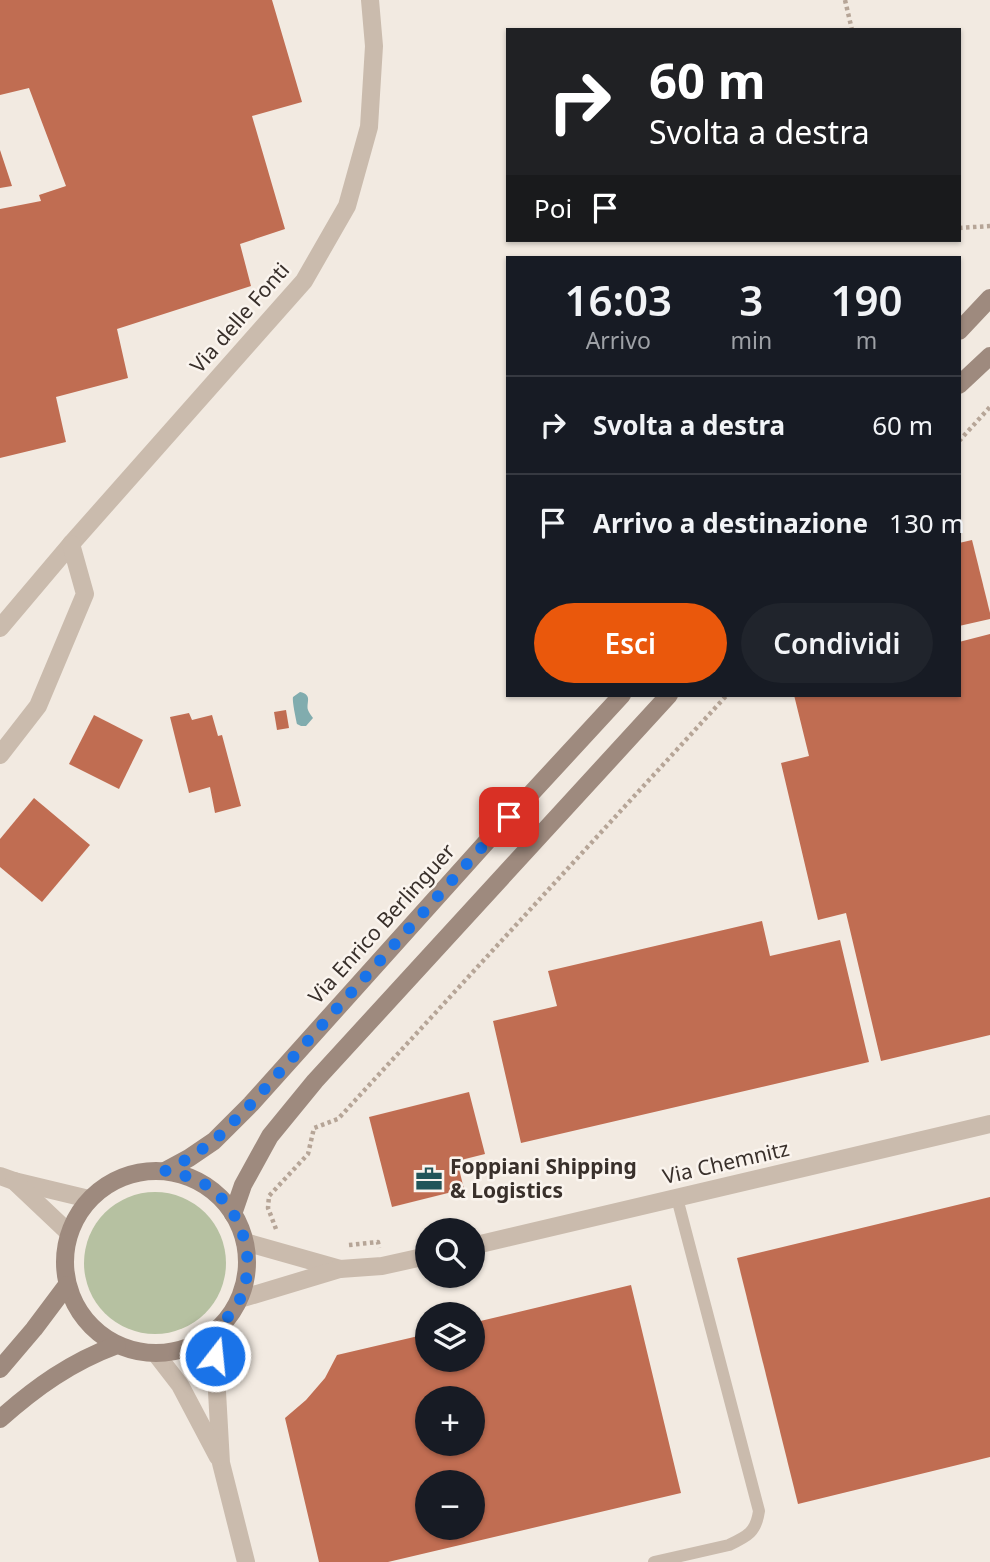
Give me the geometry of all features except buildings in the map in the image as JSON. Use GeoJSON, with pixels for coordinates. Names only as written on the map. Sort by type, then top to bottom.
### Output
{"type":"FeatureCollection","features":[{"type":"Feature","properties":{"kind":"main road"},"geometry":{"type":"LineString","coordinates":[[961,329],[990,298]]}},
{"type":"Feature","properties":{"kind":"main road"},"geometry":{"type":"LineString","coordinates":[[961,383],[990,356]]}},
{"type":"Feature","properties":{"kind":"main road","name":"Via Enrico Berlinguer"},"geometry":{"type":"LineString","coordinates":[[165,1171],[214,1141],[251,1104],[620,697]]}},
{"type":"Feature","properties":{"kind":"main road"},"geometry":{"type":"LineString","coordinates":[[233,1214],[243,1185],[270,1136],[315,1081],[667,697]]}},
{"type":"Feature","properties":{"kind":"main road","name":"Via Enrico Berlinguer"},"geometry":{"type":"LineString","coordinates":[[145,1171],[165,1171],[205,1184],[221,1197],[241,1227],[246,1242],[247,1271],[240,1299],[217,1331],[195,1345],[176,1352],[156,1354],[129,1350],[117,1345],[100,1335],[85,1321],[74,1304],[64,1268],[69,1233],[77,1215],[89,1199],[105,1185],[124,1176],[145,1171]]}},
{"type":"Feature","properties":{"kind":"main road"},"geometry":{"type":"LineString","coordinates":[[0,1369],[67,1285]]}},
{"type":"Feature","properties":{"kind":"main road"},"geometry":{"type":"LineString","coordinates":[[0,1419],[32,1391],[55,1376],[94,1353],[117,1345]]}},
{"type":"Feature","properties":{"kind":"street","name":"Via delle Fonti"},"geometry":{"type":"LineString","coordinates":[[0,628],[304,281],[347,206],[369,127],[374,46],[370,0]]}},
{"type":"Feature","properties":{"kind":"street"},"geometry":{"type":"LineString","coordinates":[[0,755],[38,706],[86,594],[71,544]]}},
{"type":"Feature","properties":{"kind":"street","name":"Via Chemnitz"},"geometry":{"type":"LineString","coordinates":[[485,1243],[990,1124]]}},
{"type":"Feature","properties":{"kind":"street"},"geometry":{"type":"LineString","coordinates":[[7,1178],[89,1199]]}},
{"type":"Feature","properties":{"kind":"street"},"geometry":{"type":"LineString","coordinates":[[7,1178],[69,1233]]}},
{"type":"Feature","properties":{"kind":"street"},"geometry":{"type":"LineString","coordinates":[[246,1242],[340,1269]]}},
{"type":"Feature","properties":{"kind":"street"},"geometry":{"type":"LineString","coordinates":[[240,1299],[340,1269],[382,1266],[415,1259]]}},
{"type":"Feature","properties":{"kind":"street"},"geometry":{"type":"LineString","coordinates":[[217,1331],[215,1356],[221,1463],[246,1562]]}},
{"type":"Feature","properties":{"kind":"street"},"geometry":{"type":"LineString","coordinates":[[156,1354],[180,1385],[221,1463]]}},
{"type":"Feature","properties":{"kind":"lane"},"geometry":{"type":"LineString","coordinates":[[654,1562],[729,1545],[740,1540],[750,1534],[757,1525],[759,1511],[677,1198]]}},
{"type":"Feature","properties":{"kind":"path"},"geometry":{"type":"LineString","coordinates":[[845,0],[852,28]]}},
{"type":"Feature","properties":{"kind":"path"},"geometry":{"type":"LineString","coordinates":[[961,228],[990,226]]}},
{"type":"Feature","properties":{"kind":"path"},"geometry":{"type":"LineString","coordinates":[[961,439],[990,407]]}},
{"type":"Feature","properties":{"kind":"path"},"geometry":{"type":"LineString","coordinates":[[279,1236],[268,1208],[269,1196],[308,1154],[314,1128],[338,1119],[725,697]]}},
{"type":"Feature","properties":{"kind":"path"},"geometry":{"type":"LineString","coordinates":[[340,1245],[378,1242],[382,1266]]}},
{"type":"Feature","properties":{"kind":"green space"},"geometry":{"type":"Polygon","coordinates":[[[155,1192],[182,1198],[205,1213],[220,1236],[226,1263],[220,1290],[205,1313],[182,1328],[155,1334],[128,1328],[105,1313],[90,1290],[84,1263],[90,1236],[105,1213],[128,1198],[155,1192]]]}},
{"type":"Feature","properties":{"kind":"water"},"geometry":{"type":"Polygon","coordinates":[[[300,692],[308,697],[308,710],[313,718],[306,726],[297,724],[294,710],[293,697],[300,692]]]}},
{"type":"Feature","properties":{"kind":"place","name":"Foppiani Shipping & Logistics"},"geometry":{"type":"Point","coordinates":[429,1179]}},
{"type":"Feature","properties":{"kind":"route"},"geometry":{"type":"LineString","coordinates":[[215,1356],[217,1331],[233,1312],[245,1285],[246,1242],[241,1227],[221,1197],[205,1184],[165,1171],[214,1141],[251,1104],[509,817]]}}]}
